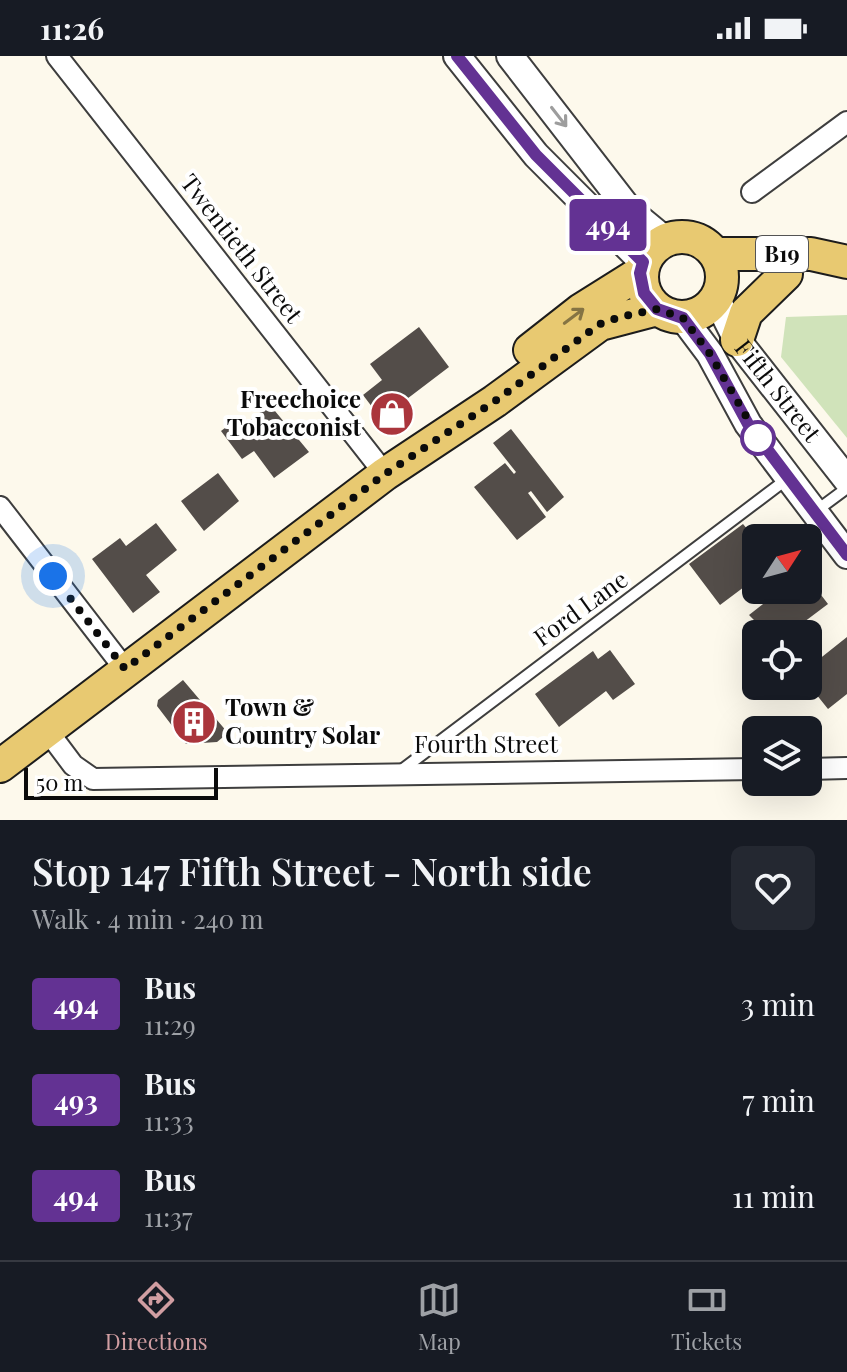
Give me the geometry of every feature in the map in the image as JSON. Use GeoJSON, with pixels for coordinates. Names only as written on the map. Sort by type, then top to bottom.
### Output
{"type":"FeatureCollection","features":[{"type":"Feature","properties":{"kind":"main road","name":"B19"},"geometry":{"type":"LineString","coordinates":[[385,474],[484,386],[649,258],[692,237],[715,254],[722,275],[719,292]]}},
{"type":"Feature","properties":{"kind":"main road","name":"B19"},"geometry":{"type":"LineString","coordinates":[[715,254],[811,254],[847,264]]}},
{"type":"Feature","properties":{"kind":"main road"},"geometry":{"type":"LineString","coordinates":[[649,258],[644,293],[670,313]]}},
{"type":"Feature","properties":{"kind":"main road","name":"B19"},"geometry":{"type":"LineString","coordinates":[[0,766],[385,474],[495,401],[600,324],[670,313],[696,315],[719,292],[752,275],[819,274],[847,264]]}},
{"type":"Feature","properties":{"kind":"main road"},"geometry":{"type":"LineString","coordinates":[[737,340],[746,313],[786,274]]}},
{"type":"Feature","properties":{"kind":"street","name":"Twentieth Street"},"geometry":{"type":"LineString","coordinates":[[57,56],[385,474]]}},
{"type":"Feature","properties":{"kind":"street"},"geometry":{"type":"LineString","coordinates":[[457,56],[536,155],[649,258]]}},
{"type":"Feature","properties":{"kind":"street"},"geometry":{"type":"LineString","coordinates":[[510,56],[630,211],[649,258]]}},
{"type":"Feature","properties":{"kind":"street"},"geometry":{"type":"LineString","coordinates":[[752,192],[847,122]]}},
{"type":"Feature","properties":{"kind":"street","name":"Fifth Street"},"geometry":{"type":"LineString","coordinates":[[719,292],[737,340],[847,480]]}},
{"type":"Feature","properties":{"kind":"street","name":"Fifth Street"},"geometry":{"type":"LineString","coordinates":[[670,313],[710,354],[748,424],[847,555]]}},
{"type":"Feature","properties":{"kind":"street"},"geometry":{"type":"LineString","coordinates":[[0,507],[125,669]]}},
{"type":"Feature","properties":{"kind":"street","name":"Fourth Street"},"geometry":{"type":"LineString","coordinates":[[46,729],[73,765],[93,779],[742,769]]}},
{"type":"Feature","properties":{"kind":"street"},"geometry":{"type":"LineString","coordinates":[[822,769],[847,768]]}},
{"type":"Feature","properties":{"kind":"lane","name":"Ford Lane"},"geometry":{"type":"LineString","coordinates":[[399,772],[787,478]]}},
{"type":"Feature","properties":{"kind":"lane"},"geometry":{"type":"LineString","coordinates":[[815,513],[847,488]]}},
{"type":"Feature","properties":{"kind":"green space"},"geometry":{"type":"Polygon","coordinates":[[[847,315],[847,438],[781,357],[786,317],[847,315]]]}},
{"type":"Feature","properties":{"kind":"building"},"geometry":{"type":"Polygon","coordinates":[[[419,327],[449,367],[399,405],[402,411],[385,424],[363,395],[382,380],[370,364],[419,327]]]}},
{"type":"Feature","properties":{"kind":"building"},"geometry":{"type":"Polygon","coordinates":[[[270,405],[309,452],[274,478],[254,451],[242,459],[221,431],[242,415],[248,422],[270,405]]]}},
{"type":"Feature","properties":{"kind":"building"},"geometry":{"type":"Polygon","coordinates":[[[511,429],[564,497],[547,512],[531,491],[528,493],[546,517],[517,540],[474,487],[505,463],[514,474],[516,472],[493,443],[511,429]]]}},
{"type":"Feature","properties":{"kind":"building"},"geometry":{"type":"Polygon","coordinates":[[[218,473],[239,501],[204,531],[181,501],[218,473]]]}},
{"type":"Feature","properties":{"kind":"building"},"geometry":{"type":"Polygon","coordinates":[[[156,523],[177,550],[146,575],[160,592],[133,613],[92,559],[120,538],[126,546],[156,523]]]}},
{"type":"Feature","properties":{"kind":"building"},"geometry":{"type":"Polygon","coordinates":[[[742,525],[742,588],[720,605],[689,564],[742,525]]]}},
{"type":"Feature","properties":{"kind":"building"},"geometry":{"type":"Polygon","coordinates":[[[822,596],[828,604],[807,620],[754,620],[749,615],[763,604],[822,604],[822,596]]]}},
{"type":"Feature","properties":{"kind":"building"},"geometry":{"type":"Polygon","coordinates":[[[847,637],[847,694],[828,709],[821,700],[822,657],[847,637]]]}},
{"type":"Feature","properties":{"kind":"building"},"geometry":{"type":"Polygon","coordinates":[[[610,650],[635,684],[613,700],[606,691],[559,727],[535,694],[593,651],[598,659],[610,650]]]}},
{"type":"Feature","properties":{"kind":"building","name":"Town & Country Solar"},"geometry":{"type":"Polygon","coordinates":[[[183,680],[228,733],[217,742],[186,744],[157,706],[158,700],[183,680]]]}},
{"type":"Feature","properties":{"kind":"bus line","name":"494"},"geometry":{"type":"LineString","coordinates":[[457,56],[536,155],[643,262],[640,273],[644,293],[657,309],[669,316],[683,318],[710,354],[748,424],[847,555]]}},
{"type":"Feature","properties":{"kind":"place","name":"Freechoice Tobacconist"},"geometry":{"type":"Point","coordinates":[392,414]}},
{"type":"Feature","properties":{"kind":"place","name":"Town & Country Solar"},"geometry":{"type":"Point","coordinates":[194,722]}},
{"type":"Feature","properties":{"kind":"route"},"geometry":{"type":"LineString","coordinates":[[53,576],[125,669],[385,474],[495,401],[600,324],[657,309],[669,316],[683,318],[710,354],[761,442],[758,438]]}}]}
